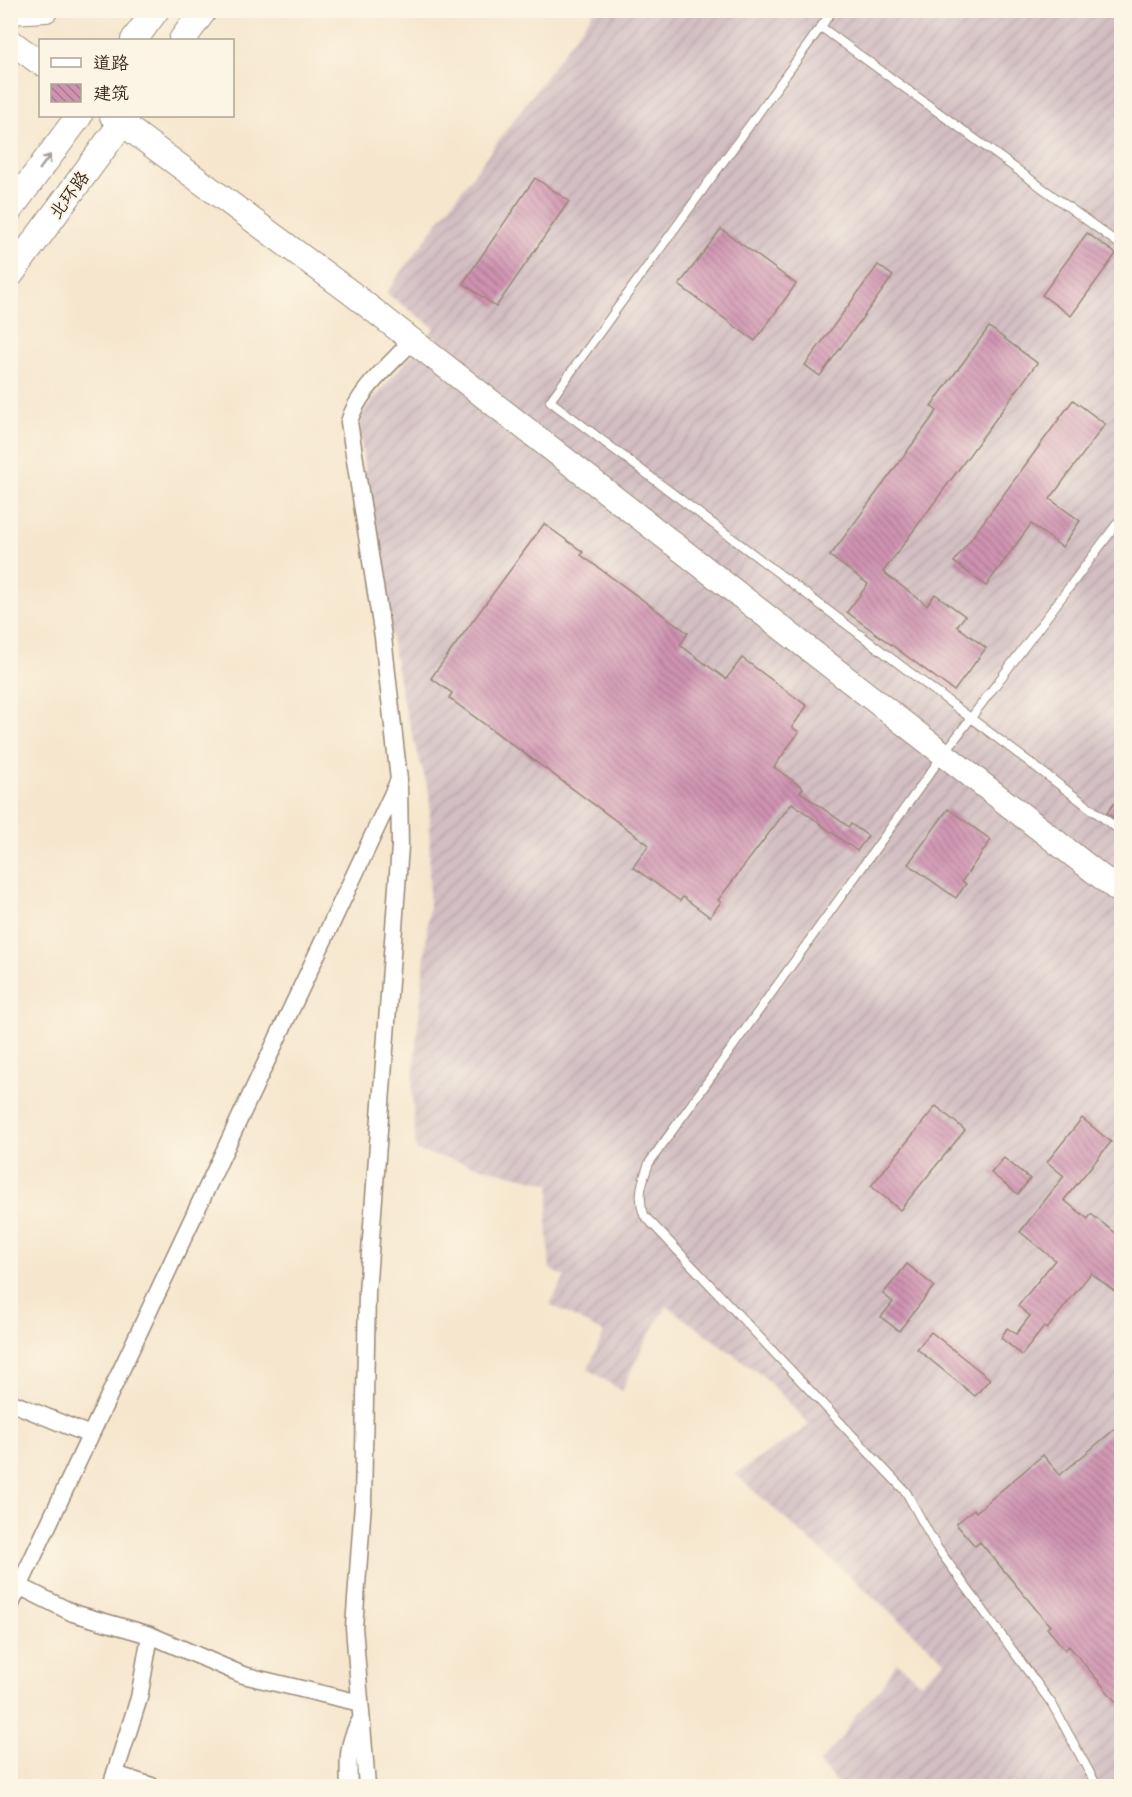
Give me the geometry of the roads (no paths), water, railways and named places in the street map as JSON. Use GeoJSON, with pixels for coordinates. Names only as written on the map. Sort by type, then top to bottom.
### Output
{"type":"FeatureCollection","features":[{"type":"Feature","properties":{"kind":"main road"},"geometry":{"type":"LineString","coordinates":[[135,39],[156,10]]}},
{"type":"Feature","properties":{"kind":"main road"},"geometry":{"type":"LineString","coordinates":[[183,39],[204,10]]}},
{"type":"Feature","properties":{"kind":"main road"},"geometry":{"type":"LineString","coordinates":[[10,209],[78,117]]}},
{"type":"Feature","properties":{"kind":"main road","name":"北环路"},"geometry":{"type":"LineString","coordinates":[[10,275],[120,118]]}},
{"type":"Feature","properties":{"kind":"street"},"geometry":{"type":"LineString","coordinates":[[10,12],[46,10]]}},
{"type":"Feature","properties":{"kind":"street"},"geometry":{"type":"LineString","coordinates":[[10,41],[39,62]]}},
{"type":"Feature","properties":{"kind":"street"},"geometry":{"type":"LineString","coordinates":[[120,118],[412,340],[1122,893]]}},
{"type":"Feature","properties":{"kind":"street"},"geometry":{"type":"LineString","coordinates":[[367,1786],[354,1627],[363,1503],[367,1293],[400,846],[399,780],[384,649],[349,422],[352,411],[364,394],[412,340]]}},
{"type":"Feature","properties":{"kind":"street"},"geometry":{"type":"LineString","coordinates":[[10,1606],[399,780]]}},
{"type":"Feature","properties":{"kind":"street"},"geometry":{"type":"LineString","coordinates":[[10,1402],[90,1435]]}},
{"type":"Feature","properties":{"kind":"street"},"geometry":{"type":"LineString","coordinates":[[20,1586],[73,1613],[150,1635],[243,1676],[360,1703]]}},
{"type":"Feature","properties":{"kind":"street"},"geometry":{"type":"LineString","coordinates":[[150,1635],[139,1698],[113,1780],[152,1786]]}},
{"type":"Feature","properties":{"kind":"street"},"geometry":{"type":"LineString","coordinates":[[349,1786],[348,1754],[352,1734],[361,1721]]}},
{"type":"Feature","properties":{"kind":"lane"},"geometry":{"type":"LineString","coordinates":[[833,10],[550,401],[1122,832]]}},
{"type":"Feature","properties":{"kind":"lane"},"geometry":{"type":"LineString","coordinates":[[821,27],[1122,246]]}},
{"type":"Feature","properties":{"kind":"lane"},"geometry":{"type":"LineString","coordinates":[[1097,1786],[1052,1704],[936,1546],[906,1492],[644,1215],[639,1202],[640,1187],[649,1163],[943,755],[1122,517]]}}]}
